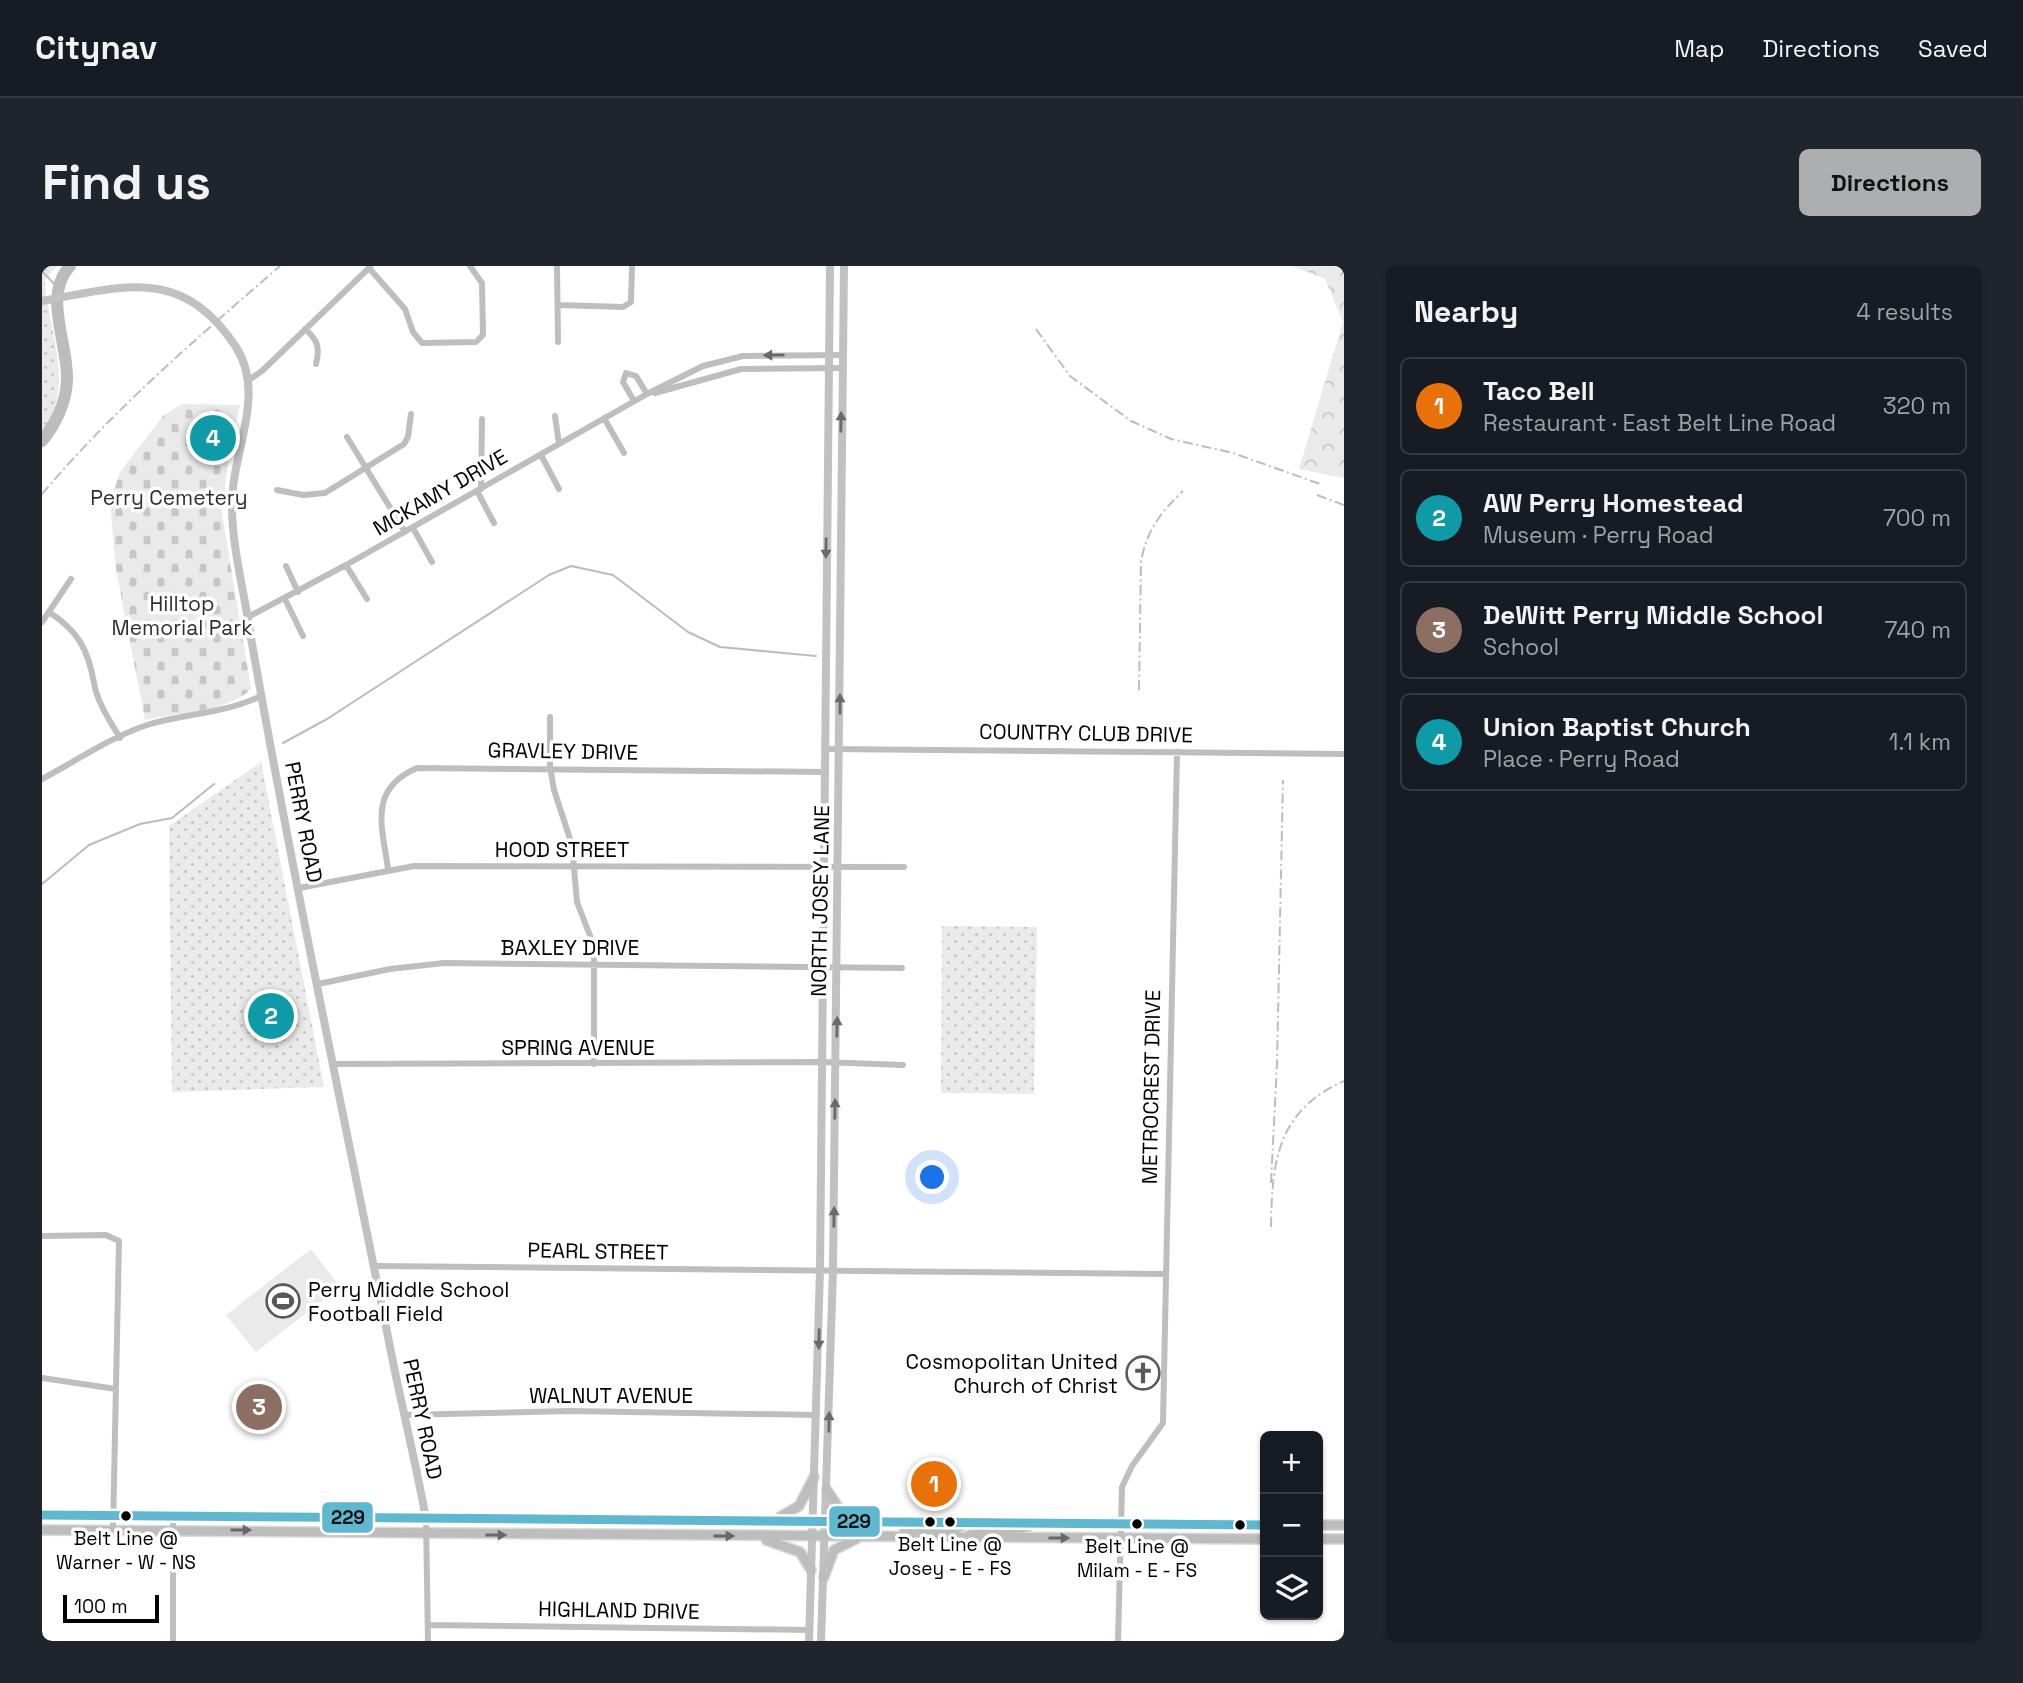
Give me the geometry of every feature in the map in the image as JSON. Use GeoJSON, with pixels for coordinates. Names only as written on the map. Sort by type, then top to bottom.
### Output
{"type":"FeatureCollection","features":[{"type":"Feature","properties":{"kind":"main road","name":"NORTH JOSEY LANE"},"geometry":{"type":"LineString","coordinates":[[809,1641],[811,1520],[817,1415],[825,965],[830,266]]}},
{"type":"Feature","properties":{"kind":"main road","name":"NORTH JOSEY LANE"},"geometry":{"type":"LineString","coordinates":[[821,1641],[833,1270],[844,266]]}},
{"type":"Feature","properties":{"kind":"main road","name":"PERRY ROAD"},"geometry":{"type":"LineString","coordinates":[[42,301],[147,284],[173,287],[197,302],[233,342],[245,363],[249,380],[249,403],[232,502],[232,526],[261,696],[426,1520]]}},
{"type":"Feature","properties":{"kind":"main road"},"geometry":{"type":"LineString","coordinates":[[775,1519],[799,1506],[814,1477]]}},
{"type":"Feature","properties":{"kind":"main road"},"geometry":{"type":"LineString","coordinates":[[827,1490],[840,1510],[855,1520]]}},
{"type":"Feature","properties":{"kind":"main road"},"geometry":{"type":"LineString","coordinates":[[42,1515],[1260,1525]]}},
{"type":"Feature","properties":{"kind":"main road"},"geometry":{"type":"LineString","coordinates":[[889,1537],[907,1531],[956,1530],[966,1522]]}},
{"type":"Feature","properties":{"kind":"main road"},"geometry":{"type":"LineString","coordinates":[[967,1537],[981,1529],[1021,1529],[1035,1523]]}},
{"type":"Feature","properties":{"kind":"main road"},"geometry":{"type":"LineString","coordinates":[[1323,1525],[1344,1525]]}},
{"type":"Feature","properties":{"kind":"main road"},"geometry":{"type":"LineString","coordinates":[[42,1530],[428,1535],[1260,1539]]}},
{"type":"Feature","properties":{"kind":"main road"},"geometry":{"type":"LineString","coordinates":[[754,1536],[793,1547],[800,1552],[811,1570]]}},
{"type":"Feature","properties":{"kind":"main road"},"geometry":{"type":"LineString","coordinates":[[824,1577],[837,1546],[863,1536]]}},
{"type":"Feature","properties":{"kind":"main road"},"geometry":{"type":"LineString","coordinates":[[1323,1539],[1344,1539]]}},
{"type":"Feature","properties":{"kind":"street"},"geometry":{"type":"LineString","coordinates":[[249,380],[262,371],[370,267],[405,309],[416,338],[422,343],[476,342],[483,335],[482,284],[470,266]]}},
{"type":"Feature","properties":{"kind":"street"},"geometry":{"type":"LineString","coordinates":[[557,266],[558,342]]}},
{"type":"Feature","properties":{"kind":"street"},"geometry":{"type":"LineString","coordinates":[[558,305],[623,307],[631,302],[632,266]]}},
{"type":"Feature","properties":{"kind":"street"},"geometry":{"type":"LineString","coordinates":[[305,329],[316,338],[319,351],[316,364]]}},
{"type":"Feature","properties":{"kind":"street","name":"MCKAMY DRIVE"},"geometry":{"type":"LineString","coordinates":[[248,617],[413,528],[634,401],[704,366],[743,356],[843,355]]}},
{"type":"Feature","properties":{"kind":"street","name":"MCKAMY DRIVE"},"geometry":{"type":"LineString","coordinates":[[647,394],[741,369],[843,369]]}},
{"type":"Feature","properties":{"kind":"street"},"geometry":{"type":"LineString","coordinates":[[634,401],[623,382],[626,373],[636,376],[647,394]]}},
{"type":"Feature","properties":{"kind":"street"},"geometry":{"type":"LineString","coordinates":[[277,490],[303,495],[325,493],[404,444],[408,437],[411,414]]}},
{"type":"Feature","properties":{"kind":"street"},"geometry":{"type":"LineString","coordinates":[[555,416],[559,444]]}},
{"type":"Feature","properties":{"kind":"street"},"geometry":{"type":"LineString","coordinates":[[604,418],[624,453]]}},
{"type":"Feature","properties":{"kind":"street"},"geometry":{"type":"LineString","coordinates":[[482,419],[479,490],[494,523]]}},
{"type":"Feature","properties":{"kind":"street"},"geometry":{"type":"LineString","coordinates":[[347,437],[405,532]]}},
{"type":"Feature","properties":{"kind":"street"},"geometry":{"type":"LineString","coordinates":[[541,454],[559,489]]}},
{"type":"Feature","properties":{"kind":"street"},"geometry":{"type":"LineString","coordinates":[[413,528],[432,562]]}},
{"type":"Feature","properties":{"kind":"street"},"geometry":{"type":"LineString","coordinates":[[346,565],[367,599]]}},
{"type":"Feature","properties":{"kind":"street"},"geometry":{"type":"LineString","coordinates":[[286,566],[298,592]]}},
{"type":"Feature","properties":{"kind":"street"},"geometry":{"type":"LineString","coordinates":[[42,622],[71,579]]}},
{"type":"Feature","properties":{"kind":"street"},"geometry":{"type":"LineString","coordinates":[[285,599],[303,636]]}},
{"type":"Feature","properties":{"kind":"street"},"geometry":{"type":"LineString","coordinates":[[50,612],[78,635],[90,658],[103,709],[120,738]]}},
{"type":"Feature","properties":{"kind":"street"},"geometry":{"type":"LineString","coordinates":[[42,779],[149,725],[218,712],[261,696]]}},
{"type":"Feature","properties":{"kind":"street"},"geometry":{"type":"LineString","coordinates":[[550,717],[550,767],[558,805],[572,845],[577,902],[592,936],[594,1064]]}},
{"type":"Feature","properties":{"kind":"street","name":"COUNTRY CLUB DRIVE"},"geometry":{"type":"LineString","coordinates":[[827,749],[1344,754]]}},
{"type":"Feature","properties":{"kind":"street","name":"METROCREST DRIVE"},"geometry":{"type":"LineString","coordinates":[[1120,1524],[1122,1487],[1126,1476],[1163,1423],[1177,752]]}},
{"type":"Feature","properties":{"kind":"street","name":"GRAVLEY DRIVE"},"geometry":{"type":"LineString","coordinates":[[388,869],[380,810],[388,789],[405,773],[417,768],[550,767],[826,772]]}},
{"type":"Feature","properties":{"kind":"street","name":"HOOD STREET"},"geometry":{"type":"LineString","coordinates":[[299,888],[414,866],[904,867]]}},
{"type":"Feature","properties":{"kind":"street","name":"BAXLEY DRIVE"},"geometry":{"type":"LineString","coordinates":[[318,984],[433,964],[837,965],[902,968]]}},
{"type":"Feature","properties":{"kind":"street","name":"SPRING AVENUE"},"geometry":{"type":"LineString","coordinates":[[334,1064],[822,1062],[903,1065]]}},
{"type":"Feature","properties":{"kind":"street"},"geometry":{"type":"LineString","coordinates":[[42,1236],[115,1236],[120,1248],[113,1530]]}},
{"type":"Feature","properties":{"kind":"street","name":"PEARL STREET"},"geometry":{"type":"LineString","coordinates":[[374,1266],[1165,1274]]}},
{"type":"Feature","properties":{"kind":"street"},"geometry":{"type":"LineString","coordinates":[[42,1378],[116,1389]]}},
{"type":"Feature","properties":{"kind":"street","name":"WALNUT AVENUE"},"geometry":{"type":"LineString","coordinates":[[404,1415],[569,1411],[817,1415]]}},
{"type":"Feature","properties":{"kind":"street"},"geometry":{"type":"LineString","coordinates":[[173,1514],[173,1641]]}},
{"type":"Feature","properties":{"kind":"street"},"geometry":{"type":"LineString","coordinates":[[426,1520],[428,1641]]}},
{"type":"Feature","properties":{"kind":"street"},"geometry":{"type":"LineString","coordinates":[[1118,1641],[1120,1524]]}},
{"type":"Feature","properties":{"kind":"street","name":"HIGHLAND DRIVE"},"geometry":{"type":"LineString","coordinates":[[428,1625],[810,1630]]}},
{"type":"Feature","properties":{"kind":"green space"},"geometry":{"type":"Polygon","coordinates":[[[42,266],[57,266],[45,280],[59,377],[58,396],[52,415],[42,432],[42,266]]]}},
{"type":"Feature","properties":{"kind":"green space"},"geometry":{"type":"Polygon","coordinates":[[[1292,266],[1344,266],[1344,478],[1299,469],[1343,322],[1325,279],[1292,266]]]}},
{"type":"Feature","properties":{"kind":"green space"},"geometry":{"type":"Polygon","coordinates":[[[182,404],[240,405],[229,454],[222,513],[251,689],[229,703],[145,720],[116,569],[110,502],[120,472],[163,416],[182,404]]]}},
{"type":"Feature","properties":{"kind":"green space"},"geometry":{"type":"Polygon","coordinates":[[[261,762],[324,1087],[172,1092],[169,826],[261,762]]]}},
{"type":"Feature","properties":{"kind":"green space"},"geometry":{"type":"Polygon","coordinates":[[[942,926],[1037,927],[1034,1094],[941,1093],[942,926]]]}},
{"type":"Feature","properties":{"kind":"green space","name":"Perry Middle School Football Field"},"geometry":{"type":"Polygon","coordinates":[[[311,1249],[340,1287],[256,1352],[226,1315],[311,1249]]]}},
{"type":"Feature","properties":{"kind":"waterway"},"geometry":{"type":"LineString","coordinates":[[42,441],[59,413],[66,389],[67,367],[57,306],[62,278],[70,266]]}},
{"type":"Feature","properties":{"kind":"waterway"},"geometry":{"type":"LineString","coordinates":[[42,271],[57,287]]}},
{"type":"Feature","properties":{"kind":"waterway"},"geometry":{"type":"LineString","coordinates":[[283,743],[327,719],[549,575],[571,566],[613,575],[688,632],[720,647],[816,656]]}},
{"type":"Feature","properties":{"kind":"waterway"},"geometry":{"type":"LineString","coordinates":[[42,884],[89,845],[140,824],[172,818],[214,784]]}},
{"type":"Feature","properties":{"kind":"railway"},"geometry":{"type":"LineString","coordinates":[[42,494],[127,404],[280,266]]}},
{"type":"Feature","properties":{"kind":"railway"},"geometry":{"type":"LineString","coordinates":[[1036,329],[1070,376],[1131,421],[1171,439],[1233,453],[1320,484]]}},
{"type":"Feature","properties":{"kind":"railway"},"geometry":{"type":"LineString","coordinates":[[1139,690],[1141,561],[1156,522],[1183,491]]}},
{"type":"Feature","properties":{"kind":"railway"},"geometry":{"type":"LineString","coordinates":[[1317,495],[1344,505]]}},
{"type":"Feature","properties":{"kind":"railway"},"geometry":{"type":"LineString","coordinates":[[1271,1183],[1277,1063],[1283,780]]}},
{"type":"Feature","properties":{"kind":"railway"},"geometry":{"type":"LineString","coordinates":[[1271,1227],[1273,1181],[1283,1140],[1304,1107],[1344,1081]]}},
{"type":"Feature","properties":{"kind":"transit line","name":"229"},"geometry":{"type":"LineString","coordinates":[[42,1515],[1260,1525]]}},
{"type":"Feature","properties":{"kind":"place","name":"Union Baptist Church"},"geometry":{"type":"Point","coordinates":[213,438]}},
{"type":"Feature","properties":{"kind":"place","name":"AW Perry Homestead"},"geometry":{"type":"Point","coordinates":[271,1016]}},
{"type":"Feature","properties":{"kind":"place","name":"Perry Middle School Football Field"},"geometry":{"type":"Point","coordinates":[283,1301]}},
{"type":"Feature","properties":{"kind":"place","name":"Cosmopolitan United Church of Christ"},"geometry":{"type":"Point","coordinates":[1143,1373]}},
{"type":"Feature","properties":{"kind":"place","name":"DeWitt Perry Middle School"},"geometry":{"type":"Point","coordinates":[259,1407]}},
{"type":"Feature","properties":{"kind":"place","name":"Taco Bell"},"geometry":{"type":"Point","coordinates":[934,1484]}},
{"type":"Feature","properties":{"kind":"place","name":"Belt Line @ Warner - W - NS"},"geometry":{"type":"Point","coordinates":[126,1516]}},
{"type":"Feature","properties":{"kind":"place","name":"Belt Line @ Josey - E - FS"},"geometry":{"type":"Point","coordinates":[950,1522]}},
{"type":"Feature","properties":{"kind":"place","name":"Belt Line @ Milam - E - FS"},"geometry":{"type":"Point","coordinates":[1137,1524]}},
{"type":"Feature","properties":{"kind":"park label","name":"Perry Cemetery"},"geometry":{"type":"Point","coordinates":[169,497]}},
{"type":"Feature","properties":{"kind":"park label","name":"Hilltop Memorial Park"},"geometry":{"type":"Point","coordinates":[182,615]}}]}
